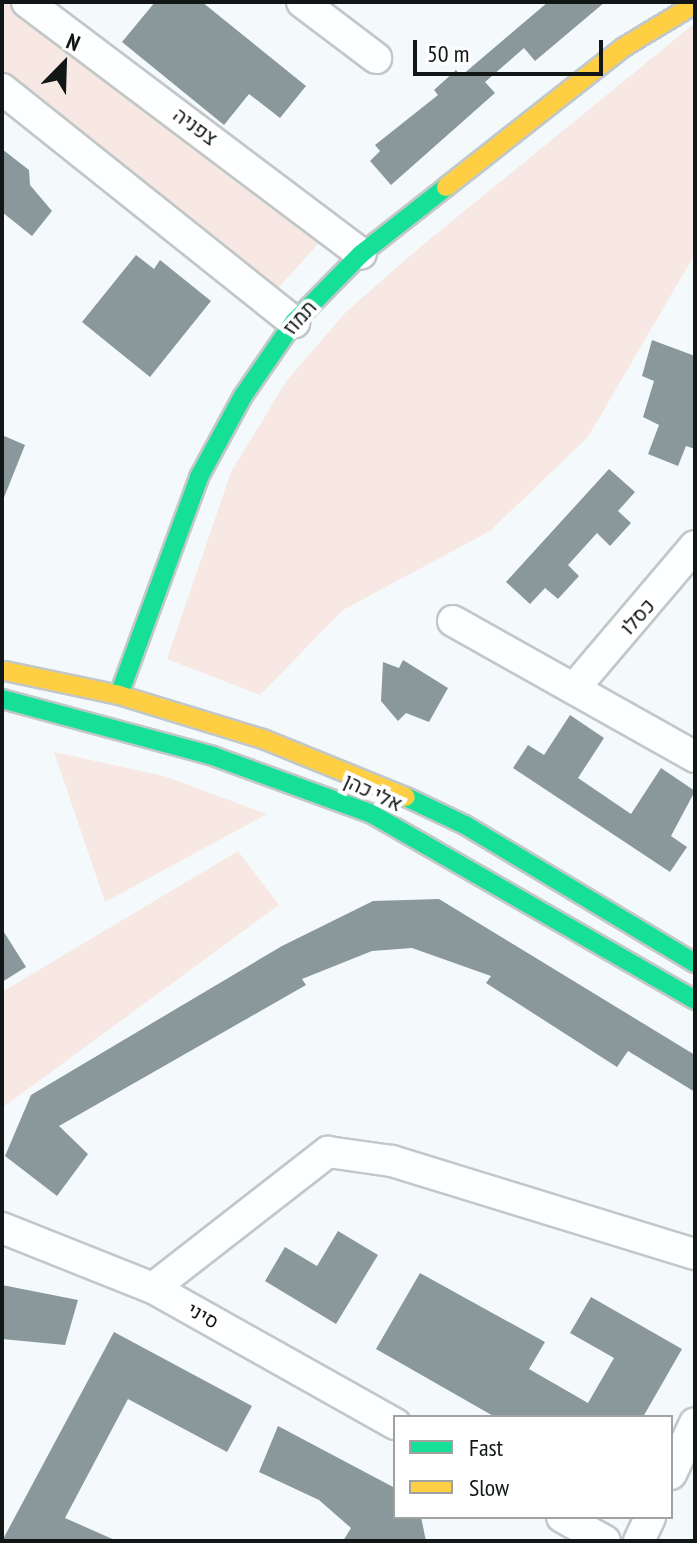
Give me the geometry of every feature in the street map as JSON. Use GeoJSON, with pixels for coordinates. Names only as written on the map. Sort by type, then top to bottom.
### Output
{"type":"FeatureCollection","features":[{"type":"Feature","properties":{"kind":"street","name":"צפניה"},"geometry":{"type":"LineString","coordinates":[[27,2],[361,254]]}},
{"type":"Feature","properties":{"kind":"street"},"geometry":{"type":"LineString","coordinates":[[302,2],[376,58]]}},
{"type":"Feature","properties":{"kind":"street","name":"תמוז"},"geometry":{"type":"LineString","coordinates":[[624,47],[667,2]]}},
{"type":"Feature","properties":{"kind":"street","name":"תמוז"},"geometry":{"type":"LineString","coordinates":[[119,695],[199,477],[243,396],[294,322],[361,254],[624,47],[695,4]]}},
{"type":"Feature","properties":{"kind":"street"},"geometry":{"type":"LineString","coordinates":[[2,89],[294,322]]}},
{"type":"Feature","properties":{"kind":"street","name":"כסלו"},"geometry":{"type":"LineString","coordinates":[[577,685],[695,546]]}},
{"type":"Feature","properties":{"kind":"street"},"geometry":{"type":"LineString","coordinates":[[453,621],[577,685],[695,757]]}},
{"type":"Feature","properties":{"kind":"street","name":"אלי כהן"},"geometry":{"type":"LineString","coordinates":[[2,670],[119,695],[263,739],[372,781],[504,847],[695,963]]}},
{"type":"Feature","properties":{"kind":"street","name":"אלי כהן"},"geometry":{"type":"LineString","coordinates":[[2,699],[213,756],[370,813],[695,1000]]}},
{"type":"Feature","properties":{"kind":"street"},"geometry":{"type":"LineString","coordinates":[[153,1288],[328,1152],[392,1161],[695,1254]]}},
{"type":"Feature","properties":{"kind":"street","name":"סיני"},"geometry":{"type":"LineString","coordinates":[[2,1228],[153,1288],[393,1423]]}},
{"type":"Feature","properties":{"kind":"street"},"geometry":{"type":"LineString","coordinates":[[673,1470],[695,1423]]}},
{"type":"Feature","properties":{"kind":"street"},"geometry":{"type":"LineString","coordinates":[[566,1519],[605,1541]]}},
{"type":"Feature","properties":{"kind":"street"},"geometry":{"type":"LineString","coordinates":[[639,1541],[649,1519]]}},
{"type":"Feature","properties":{"kind":"shaded area"},"geometry":{"type":"Polygon","coordinates":[[[2,2],[10,2],[320,242],[279,287],[2,73],[2,2]]]}},
{"type":"Feature","properties":{"kind":"shaded area"},"geometry":{"type":"Polygon","coordinates":[[[695,23],[695,254],[588,437],[490,531],[343,610],[260,695],[167,659],[231,472],[287,380],[346,312],[419,248],[695,23]]]}},
{"type":"Feature","properties":{"kind":"shaded area"},"geometry":{"type":"Polygon","coordinates":[[[54,752],[164,776],[267,814],[105,902],[54,752]]]}},
{"type":"Feature","properties":{"kind":"shaded area"},"geometry":{"type":"Polygon","coordinates":[[[238,851],[279,905],[2,1108],[2,992],[238,851]]]}},
{"type":"Feature","properties":{"kind":"building"},"geometry":{"type":"Polygon","coordinates":[[[155,2],[202,2],[306,86],[280,118],[249,94],[224,125],[122,42],[155,2]]]}},
{"type":"Feature","properties":{"kind":"building"},"geometry":{"type":"Polygon","coordinates":[[[548,2],[605,2],[535,61],[524,48],[485,82],[495,93],[391,185],[370,161],[380,151],[375,145],[438,95],[434,90],[456,70],[461,76],[548,2]]]}},
{"type":"Feature","properties":{"kind":"building"},"geometry":{"type":"Polygon","coordinates":[[[2,149],[29,170],[30,185],[52,211],[32,236],[2,212],[2,149]]]}},
{"type":"Feature","properties":{"kind":"building"},"geometry":{"type":"Polygon","coordinates":[[[136,255],[154,269],[160,260],[211,301],[150,377],[82,322],[136,255]]]}},
{"type":"Feature","properties":{"kind":"building"},"geometry":{"type":"Polygon","coordinates":[[[652,340],[695,356],[695,449],[686,446],[678,466],[648,454],[659,425],[643,417],[654,381],[642,376],[652,340]]]}},
{"type":"Feature","properties":{"kind":"building"},"geometry":{"type":"Polygon","coordinates":[[[2,435],[25,445],[3,500],[2,499],[2,435]]]}},
{"type":"Feature","properties":{"kind":"building"},"geometry":{"type":"Polygon","coordinates":[[[609,469],[635,492],[618,511],[631,523],[610,546],[597,533],[568,565],[579,576],[558,599],[545,588],[530,604],[506,582],[609,469]]]}},
{"type":"Feature","properties":{"kind":"building"},"geometry":{"type":"Polygon","coordinates":[[[403,660],[448,688],[429,722],[406,713],[398,721],[381,701],[383,662],[399,668],[403,660]]]}},
{"type":"Feature","properties":{"kind":"building"},"geometry":{"type":"Polygon","coordinates":[[[570,715],[604,738],[578,778],[631,814],[661,768],[695,791],[671,836],[687,847],[670,872],[513,768],[528,745],[544,755],[570,715]]]}},
{"type":"Feature","properties":{"kind":"building"},"geometry":{"type":"Polygon","coordinates":[[[439,899],[695,1055],[695,1092],[628,1051],[617,1067],[486,983],[491,976],[412,948],[372,951],[302,979],[306,985],[59,1126],[88,1154],[57,1196],[5,1156],[31,1095],[282,946],[373,901],[439,899]]]}},
{"type":"Feature","properties":{"kind":"building"},"geometry":{"type":"Polygon","coordinates":[[[2,929],[26,967],[2,982],[2,929]]]}},
{"type":"Feature","properties":{"kind":"building"},"geometry":{"type":"Polygon","coordinates":[[[338,1231],[378,1255],[336,1324],[265,1281],[285,1247],[317,1266],[338,1231]]]}},
{"type":"Feature","properties":{"kind":"building"},"geometry":{"type":"Polygon","coordinates":[[[420,1273],[545,1342],[529,1369],[588,1403],[614,1358],[570,1333],[591,1297],[682,1349],[644,1415],[492,1415],[376,1349],[420,1273]]]}},
{"type":"Feature","properties":{"kind":"building"},"geometry":{"type":"Polygon","coordinates":[[[2,1285],[78,1300],[65,1345],[2,1339],[2,1285]]]}},
{"type":"Feature","properties":{"kind":"building"},"geometry":{"type":"Polygon","coordinates":[[[114,1332],[252,1406],[227,1452],[128,1399],[65,1518],[117,1541],[2,1541],[114,1332]]]}},
{"type":"Feature","properties":{"kind":"building"},"geometry":{"type":"Polygon","coordinates":[[[278,1426],[393,1487],[393,1519],[421,1519],[426,1541],[343,1541],[351,1528],[319,1500],[259,1472],[278,1426]]]}},
{"type":"Feature","properties":{"kind":"traffic: fast"},"geometry":{"type":"LineString","coordinates":[[119,695],[199,477],[243,396],[294,322],[361,254],[446,187]]}},
{"type":"Feature","properties":{"kind":"traffic: fast"},"geometry":{"type":"LineString","coordinates":[[2,699],[213,756],[370,813],[695,1000]]}},
{"type":"Feature","properties":{"kind":"traffic: fast"},"geometry":{"type":"LineString","coordinates":[[406,797],[465,825],[695,963]]}},
{"type":"Feature","properties":{"kind":"traffic: slow"},"geometry":{"type":"LineString","coordinates":[[446,187],[624,47],[695,4]]}},
{"type":"Feature","properties":{"kind":"traffic: slow"},"geometry":{"type":"LineString","coordinates":[[5,671],[119,695],[263,739],[406,797]]}}]}
